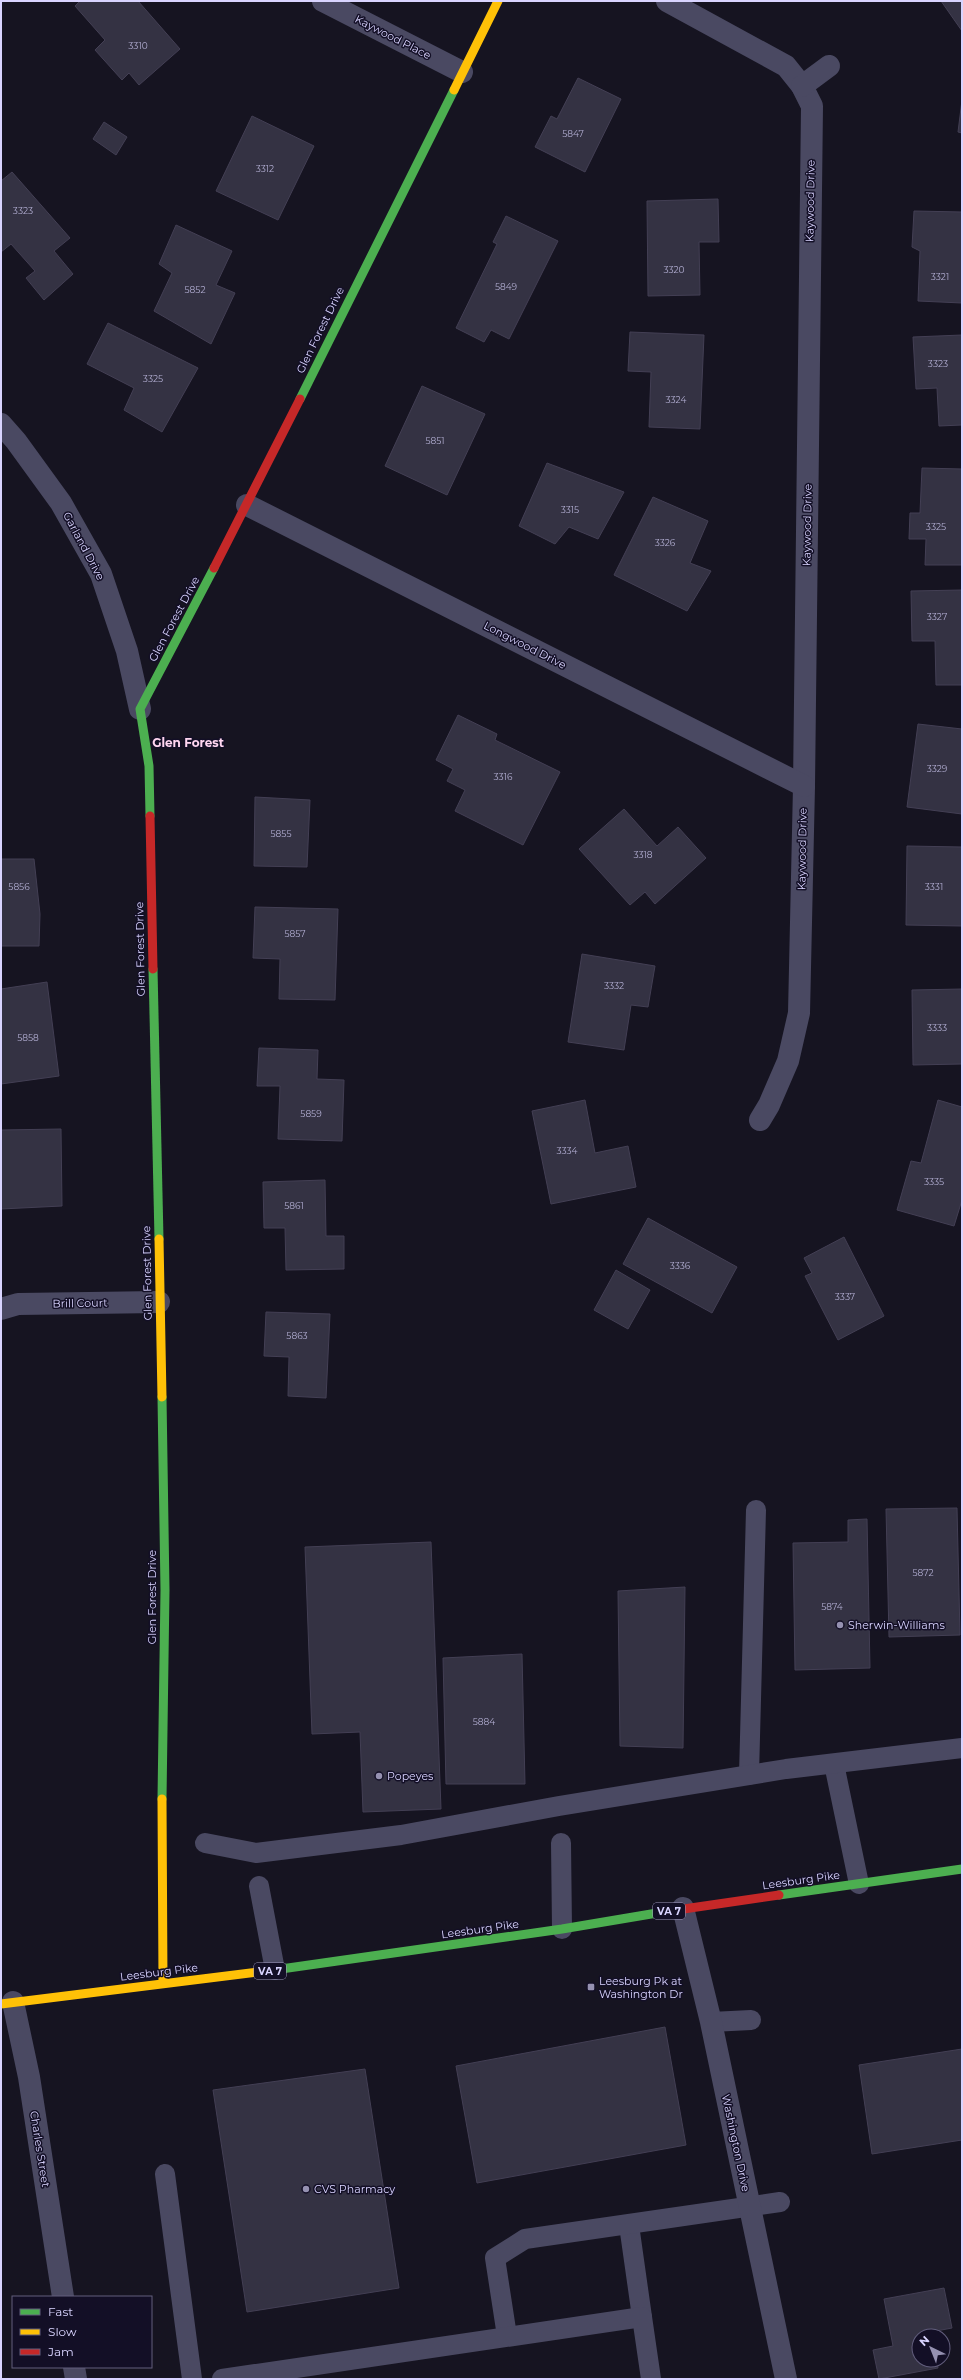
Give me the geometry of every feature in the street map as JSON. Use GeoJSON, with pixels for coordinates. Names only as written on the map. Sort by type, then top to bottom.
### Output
{"type":"FeatureCollection","features":[{"type":"Feature","properties":{"kind":"street","name":"Kaywood Place"},"geometry":{"type":"LineString","coordinates":[[324,1],[462,72]]}},
{"type":"Feature","properties":{"kind":"street","name":"Glen Forest Drive"},"geometry":{"type":"LineString","coordinates":[[163,1983],[162,1746],[165,1590],[149,766],[140,709],[247,505],[498,1]]}},
{"type":"Feature","properties":{"kind":"street","name":"Kaywood Drive"},"geometry":{"type":"LineString","coordinates":[[668,1],[786,66],[802,86],[812,106],[804,786],[798,1013],[788,1061],[769,1105],[760,1120]]}},
{"type":"Feature","properties":{"kind":"street"},"geometry":{"type":"LineString","coordinates":[[802,86],[829,66]]}},
{"type":"Feature","properties":{"kind":"street","name":"Garland Drive"},"geometry":{"type":"LineString","coordinates":[[1,424],[16,441],[61,503],[101,574],[127,651],[140,709]]}},
{"type":"Feature","properties":{"kind":"street","name":"Longwood Drive"},"geometry":{"type":"LineString","coordinates":[[247,505],[804,786]]}},
{"type":"Feature","properties":{"kind":"street","name":"Brill Court"},"geometry":{"type":"LineString","coordinates":[[1,1309],[18,1304],[159,1302]]}},
{"type":"Feature","properties":{"kind":"street","name":"Leesburg Pike"},"geometry":{"type":"LineString","coordinates":[[7,2003],[275,1970],[562,1929],[683,1908],[962,1869]]}},
{"type":"Feature","properties":{"kind":"street","name":"Washington Drive"},"geometry":{"type":"LineString","coordinates":[[683,1908],[711,2022],[786,2379]]}},
{"type":"Feature","properties":{"kind":"street","name":"Charles Street"},"geometry":{"type":"LineString","coordinates":[[7,2003],[29,2077],[63,2296]]}},
{"type":"Feature","properties":{"kind":"street"},"geometry":{"type":"LineString","coordinates":[[74,2368],[76,2379]]}},
{"type":"Feature","properties":{"kind":"lane"},"geometry":{"type":"LineString","coordinates":[[749,1775],[756,1510]]}},
{"type":"Feature","properties":{"kind":"lane"},"geometry":{"type":"LineString","coordinates":[[205,1843],[256,1852],[393,1836],[749,1775],[962,1748]]}},
{"type":"Feature","properties":{"kind":"lane"},"geometry":{"type":"LineString","coordinates":[[834,1764],[859,1884]]}},
{"type":"Feature","properties":{"kind":"lane"},"geometry":{"type":"LineString","coordinates":[[561,1844],[562,1929]]}},
{"type":"Feature","properties":{"kind":"lane"},"geometry":{"type":"LineString","coordinates":[[259,1886],[275,1970]]}},
{"type":"Feature","properties":{"kind":"lane"},"geometry":{"type":"LineString","coordinates":[[711,2022],[751,2020]]}},
{"type":"Feature","properties":{"kind":"lane"},"geometry":{"type":"LineString","coordinates":[[164,2174],[192,2379]]}},
{"type":"Feature","properties":{"kind":"lane"},"geometry":{"type":"LineString","coordinates":[[507,2336],[495,2258],[525,2239],[780,2202]]}},
{"type":"Feature","properties":{"kind":"lane"},"geometry":{"type":"LineString","coordinates":[[629,2225],[651,2379]]}},
{"type":"Feature","properties":{"kind":"lane"},"geometry":{"type":"LineString","coordinates":[[222,2379],[642,2317]]}},
{"type":"Feature","properties":{"kind":"building"},"geometry":{"type":"Polygon","coordinates":[[[80,1],[138,1],[180,49],[139,85],[129,73],[122,80],[95,50],[105,40],[75,6],[80,1]]]}},
{"type":"Feature","properties":{"kind":"building"},"geometry":{"type":"Polygon","coordinates":[[[941,1],[962,1],[962,31],[941,1]]]}},
{"type":"Feature","properties":{"kind":"building"},"geometry":{"type":"Polygon","coordinates":[[[578,78],[621,99],[585,172],[535,147],[551,116],[557,119],[578,78]]]}},
{"type":"Feature","properties":{"kind":"building"},"geometry":{"type":"Polygon","coordinates":[[[962,100],[962,133],[958,132],[962,100]]]}},
{"type":"Feature","properties":{"kind":"building"},"geometry":{"type":"Polygon","coordinates":[[[252,116],[314,146],[278,220],[216,191],[252,116]]]}},
{"type":"Feature","properties":{"kind":"building"},"geometry":{"type":"Polygon","coordinates":[[[104,122],[127,137],[116,155],[93,139],[104,122]]]}},
{"type":"Feature","properties":{"kind":"building"},"geometry":{"type":"Polygon","coordinates":[[[12,172],[70,238],[54,251],[73,274],[44,300],[26,278],[35,271],[11,244],[1,252],[1,181],[12,172]]]}},
{"type":"Feature","properties":{"kind":"building"},"geometry":{"type":"Polygon","coordinates":[[[718,199],[719,242],[699,242],[700,295],[648,296],[647,201],[718,199]]]}},
{"type":"Feature","properties":{"kind":"building"},"geometry":{"type":"Polygon","coordinates":[[[914,211],[962,212],[962,303],[918,301],[920,251],[912,247],[914,211]]]}},
{"type":"Feature","properties":{"kind":"building"},"geometry":{"type":"Polygon","coordinates":[[[506,216],[558,241],[509,339],[491,330],[484,342],[456,328],[497,244],[493,242],[506,216]]]}},
{"type":"Feature","properties":{"kind":"building"},"geometry":{"type":"Polygon","coordinates":[[[176,225],[232,251],[216,285],[235,293],[211,344],[154,311],[172,273],[159,264],[176,225]]]}},
{"type":"Feature","properties":{"kind":"building"},"geometry":{"type":"Polygon","coordinates":[[[108,323],[198,368],[162,432],[124,410],[134,388],[87,364],[108,323]]]}},
{"type":"Feature","properties":{"kind":"building"},"geometry":{"type":"Polygon","coordinates":[[[630,332],[704,335],[700,429],[649,427],[651,372],[628,371],[630,332]]]}},
{"type":"Feature","properties":{"kind":"building"},"geometry":{"type":"Polygon","coordinates":[[[962,335],[962,425],[939,426],[937,388],[916,389],[913,337],[962,335]]]}},
{"type":"Feature","properties":{"kind":"building"},"geometry":{"type":"Polygon","coordinates":[[[422,386],[485,414],[447,495],[385,466],[422,386]]]}},
{"type":"Feature","properties":{"kind":"building"},"geometry":{"type":"Polygon","coordinates":[[[547,463],[624,492],[598,539],[569,527],[555,544],[519,526],[547,463]]]}},
{"type":"Feature","properties":{"kind":"building"},"geometry":{"type":"Polygon","coordinates":[[[922,468],[962,469],[962,565],[925,565],[926,539],[909,539],[910,513],[920,513],[922,468]]]}},
{"type":"Feature","properties":{"kind":"building"},"geometry":{"type":"Polygon","coordinates":[[[653,497],[708,521],[690,563],[711,571],[687,611],[614,575],[653,497]]]}},
{"type":"Feature","properties":{"kind":"building"},"geometry":{"type":"Polygon","coordinates":[[[962,590],[962,685],[936,685],[935,641],[912,641],[911,591],[962,590]]]}},
{"type":"Feature","properties":{"kind":"building"},"geometry":{"type":"Polygon","coordinates":[[[458,715],[497,734],[495,740],[560,772],[523,845],[455,811],[465,790],[447,781],[453,769],[436,760],[458,715]]]}},
{"type":"Feature","properties":{"kind":"building"},"geometry":{"type":"Polygon","coordinates":[[[918,724],[962,729],[962,814],[907,807],[918,724]]]}},
{"type":"Feature","properties":{"kind":"building"},"geometry":{"type":"Polygon","coordinates":[[[255,797],[310,800],[307,867],[254,866],[255,797]]]}},
{"type":"Feature","properties":{"kind":"building"},"geometry":{"type":"Polygon","coordinates":[[[624,809],[657,846],[678,827],[706,858],[655,904],[645,892],[630,905],[579,849],[624,809]]]}},
{"type":"Feature","properties":{"kind":"building"},"geometry":{"type":"Polygon","coordinates":[[[907,846],[962,847],[962,926],[906,925],[907,846]]]}},
{"type":"Feature","properties":{"kind":"building"},"geometry":{"type":"Polygon","coordinates":[[[1,859],[34,859],[40,914],[39,946],[1,946],[1,859]]]}},
{"type":"Feature","properties":{"kind":"building"},"geometry":{"type":"Polygon","coordinates":[[[255,907],[338,909],[335,1000],[279,999],[280,959],[253,958],[255,907]]]}},
{"type":"Feature","properties":{"kind":"building"},"geometry":{"type":"Polygon","coordinates":[[[582,954],[655,966],[648,1007],[631,1005],[624,1050],[568,1042],[582,954]]]}},
{"type":"Feature","properties":{"kind":"building"},"geometry":{"type":"Polygon","coordinates":[[[47,982],[59,1076],[1,1084],[1,989],[47,982]]]}},
{"type":"Feature","properties":{"kind":"building"},"geometry":{"type":"Polygon","coordinates":[[[962,989],[962,1064],[913,1065],[912,990],[962,989]]]}},
{"type":"Feature","properties":{"kind":"building"},"geometry":{"type":"Polygon","coordinates":[[[259,1048],[318,1050],[317,1079],[344,1080],[342,1141],[278,1139],[280,1086],[257,1086],[259,1048]]]}},
{"type":"Feature","properties":{"kind":"building"},"geometry":{"type":"Polygon","coordinates":[[[585,1100],[595,1153],[628,1146],[636,1187],[551,1204],[532,1111],[585,1100]]]}},
{"type":"Feature","properties":{"kind":"building"},"geometry":{"type":"Polygon","coordinates":[[[938,1100],[962,1107],[962,1200],[954,1226],[897,1210],[911,1161],[921,1163],[938,1100]]]}},
{"type":"Feature","properties":{"kind":"building"},"geometry":{"type":"Polygon","coordinates":[[[61,1129],[62,1206],[1,1209],[1,1130],[61,1129]]]}},
{"type":"Feature","properties":{"kind":"building"},"geometry":{"type":"Polygon","coordinates":[[[325,1180],[326,1236],[344,1236],[344,1269],[286,1270],[285,1228],[264,1228],[263,1182],[325,1180]]]}},
{"type":"Feature","properties":{"kind":"building"},"geometry":{"type":"Polygon","coordinates":[[[648,1218],[737,1267],[712,1313],[623,1264],[648,1218]]]}},
{"type":"Feature","properties":{"kind":"building"},"geometry":{"type":"Polygon","coordinates":[[[844,1237],[884,1316],[838,1340],[805,1276],[812,1273],[804,1258],[844,1237]]]}},
{"type":"Feature","properties":{"kind":"building"},"geometry":{"type":"Polygon","coordinates":[[[616,1270],[650,1290],[628,1329],[594,1310],[616,1270]]]}},
{"type":"Feature","properties":{"kind":"building"},"geometry":{"type":"Polygon","coordinates":[[[266,1312],[330,1314],[326,1398],[288,1396],[289,1357],[264,1356],[266,1312]]]}},
{"type":"Feature","properties":{"kind":"building"},"geometry":{"type":"Polygon","coordinates":[[[957,1508],[960,1635],[889,1637],[886,1509],[957,1508]]]}},
{"type":"Feature","properties":{"kind":"building"},"geometry":{"type":"Polygon","coordinates":[[[867,1519],[870,1668],[795,1670],[793,1543],[848,1542],[848,1520],[867,1519]]]}},
{"type":"Feature","properties":{"kind":"building"},"geometry":{"type":"Polygon","coordinates":[[[431,1542],[441,1809],[363,1812],[360,1732],[312,1734],[305,1547],[431,1542]]]}},
{"type":"Feature","properties":{"kind":"building"},"geometry":{"type":"Polygon","coordinates":[[[685,1587],[683,1748],[620,1746],[618,1591],[685,1587]]]}},
{"type":"Feature","properties":{"kind":"building"},"geometry":{"type":"Polygon","coordinates":[[[522,1654],[525,1784],[446,1784],[443,1658],[522,1654]]]}},
{"type":"Feature","properties":{"kind":"building"},"geometry":{"type":"Polygon","coordinates":[[[665,2027],[686,2145],[477,2183],[456,2066],[665,2027]]]}},
{"type":"Feature","properties":{"kind":"building"},"geometry":{"type":"Polygon","coordinates":[[[962,2049],[962,2140],[872,2154],[859,2065],[962,2049]]]}},
{"type":"Feature","properties":{"kind":"building","name":"CVS Pharmacy"},"geometry":{"type":"Polygon","coordinates":[[[365,2069],[399,2288],[247,2312],[213,2090],[365,2069]]]}},
{"type":"Feature","properties":{"kind":"building"},"geometry":{"type":"Polygon","coordinates":[[[944,2288],[952,2328],[911,2328],[911,2368],[938,2368],[879,2379],[873,2350],[893,2346],[884,2299],[944,2288]]]}},
{"type":"Feature","properties":{"kind":"traffic: fast"},"geometry":{"type":"LineString","coordinates":[[300,399],[454,90]]}},
{"type":"Feature","properties":{"kind":"traffic: fast"},"geometry":{"type":"LineString","coordinates":[[150,816],[149,766],[140,709],[214,568]]}},
{"type":"Feature","properties":{"kind":"traffic: fast"},"geometry":{"type":"LineString","coordinates":[[153,969],[159,1239]]}},
{"type":"Feature","properties":{"kind":"traffic: fast"},"geometry":{"type":"LineString","coordinates":[[162,1397],[165,1590],[162,1799]]}},
{"type":"Feature","properties":{"kind":"traffic: fast"},"geometry":{"type":"LineString","coordinates":[[779,1895],[962,1869]]}},
{"type":"Feature","properties":{"kind":"traffic: fast"},"geometry":{"type":"LineString","coordinates":[[274,1970],[562,1929],[663,1912]]}},
{"type":"Feature","properties":{"kind":"traffic: slow"},"geometry":{"type":"LineString","coordinates":[[454,90],[498,1]]}},
{"type":"Feature","properties":{"kind":"traffic: slow"},"geometry":{"type":"LineString","coordinates":[[159,1239],[162,1397]]}},
{"type":"Feature","properties":{"kind":"traffic: slow"},"geometry":{"type":"LineString","coordinates":[[162,1799],[163,1983]]}},
{"type":"Feature","properties":{"kind":"traffic: slow"},"geometry":{"type":"LineString","coordinates":[[1,2004],[274,1970]]}},
{"type":"Feature","properties":{"kind":"traffic: jam"},"geometry":{"type":"LineString","coordinates":[[214,568],[300,399]]}},
{"type":"Feature","properties":{"kind":"traffic: jam"},"geometry":{"type":"LineString","coordinates":[[150,816],[153,969]]}},
{"type":"Feature","properties":{"kind":"traffic: jam"},"geometry":{"type":"LineString","coordinates":[[663,1912],[779,1895]]}},
{"type":"Feature","properties":{"kind":"place","name":"Sherwin-Williams"},"geometry":{"type":"Point","coordinates":[840,1625]}},
{"type":"Feature","properties":{"kind":"place","name":"Popeyes"},"geometry":{"type":"Point","coordinates":[379,1776]}},
{"type":"Feature","properties":{"kind":"place","name":"Leesburg Pk at Washington Dr"},"geometry":{"type":"Point","coordinates":[591,1987]}},
{"type":"Feature","properties":{"kind":"place","name":"CVS Pharmacy"},"geometry":{"type":"Point","coordinates":[306,2189]}},
{"type":"Feature","properties":{"kind":"district","name":"Glen Forest"},"geometry":{"type":"Point","coordinates":[188,742]}}]}
